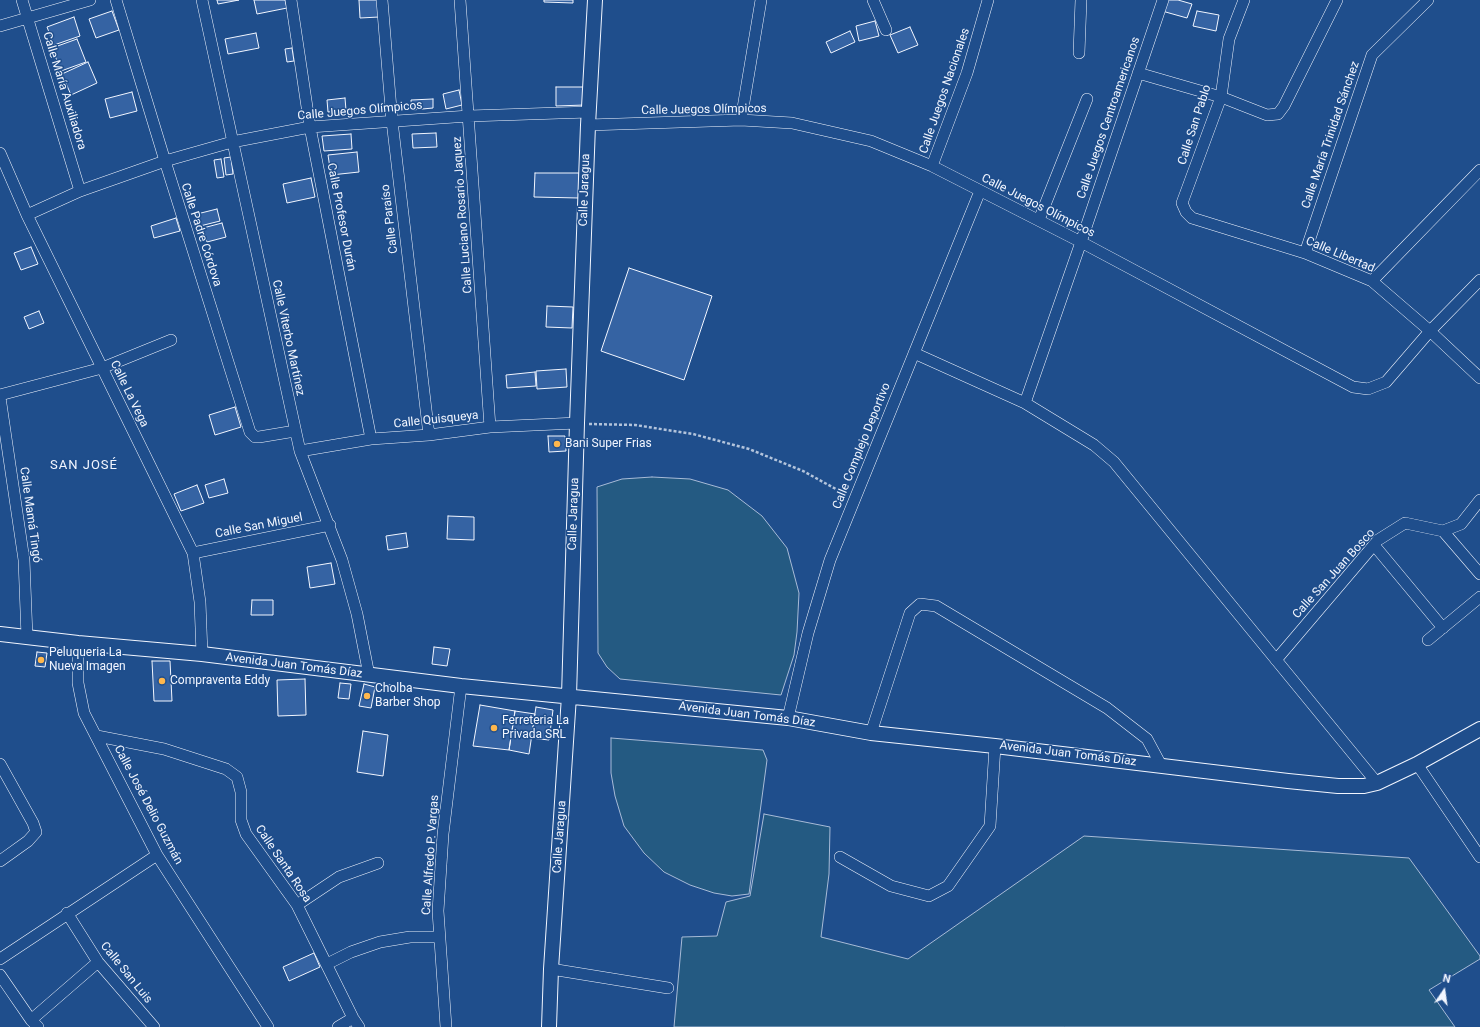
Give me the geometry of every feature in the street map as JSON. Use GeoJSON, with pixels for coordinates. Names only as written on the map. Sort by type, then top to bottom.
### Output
{"type":"FeatureCollection","features":[{"type":"Feature","properties":{"kind":"street","name":"Calle María Auxiliadora"},"geometry":{"type":"LineString","coordinates":[[22,0],[80,191]]}},
{"type":"Feature","properties":{"kind":"street"},"geometry":{"type":"LineString","coordinates":[[0,26],[90,0]]}},
{"type":"Feature","properties":{"kind":"street","name":"Calle Padre Córdova"},"geometry":{"type":"LineString","coordinates":[[116,0],[164,161],[250,432],[255,437],[259,437],[295,431]]}},
{"type":"Feature","properties":{"kind":"street","name":"Calle Viterbo Martínez"},"geometry":{"type":"LineString","coordinates":[[202,0],[295,431],[300,451],[342,560],[357,614],[369,675]]}},
{"type":"Feature","properties":{"kind":"street","name":"Calle Profesor Durán"},"geometry":{"type":"LineString","coordinates":[[291,0],[310,127],[371,439]]}},
{"type":"Feature","properties":{"kind":"street","name":"Calle Paraíso"},"geometry":{"type":"LineString","coordinates":[[382,0],[392,121],[429,435]]}},
{"type":"Feature","properties":{"kind":"street","name":"Calle Luciano Rosario Jaquez"},"geometry":{"type":"LineString","coordinates":[[460,0],[490,427]]}},
{"type":"Feature","properties":{"kind":"street","name":"Calle Jaragua"},"geometry":{"type":"LineString","coordinates":[[549,1027],[551,969],[569,696],[588,118],[595,0]]}},
{"type":"Feature","properties":{"kind":"street"},"geometry":{"type":"LineString","coordinates":[[741,120],[761,0]]}},
{"type":"Feature","properties":{"kind":"street"},"geometry":{"type":"LineString","coordinates":[[873,0],[886,30]]}},
{"type":"Feature","properties":{"kind":"street","name":"Calle Juegos Nacionales"},"geometry":{"type":"LineString","coordinates":[[932,166],[967,73],[988,0]]}},
{"type":"Feature","properties":{"kind":"street"},"geometry":{"type":"LineString","coordinates":[[1079,53],[1081,0]]}},
{"type":"Feature","properties":{"kind":"street","name":"Calle Juegos Centroamericanos"},"geometry":{"type":"LineString","coordinates":[[1025,403],[1081,242],[1162,0]]}},
{"type":"Feature","properties":{"kind":"street","name":"Calle San Pablo"},"geometry":{"type":"LineString","coordinates":[[1186,212],[1182,203],[1220,97],[1229,39],[1244,0]]}},
{"type":"Feature","properties":{"kind":"street"},"geometry":{"type":"LineString","coordinates":[[1138,73],[1220,97],[1267,115],[1278,114],[1284,106],[1337,0]]}},
{"type":"Feature","properties":{"kind":"street","name":"Calle María Trinidad Sánchez"},"geometry":{"type":"LineString","coordinates":[[1305,253],[1372,56],[1428,0]]}},
{"type":"Feature","properties":{"kind":"street"},"geometry":{"type":"LineString","coordinates":[[1039,220],[1087,99]]}},
{"type":"Feature","properties":{"kind":"street","name":"Calle Juegos Olímpicos"},"geometry":{"type":"LineString","coordinates":[[27,215],[80,191],[164,161],[232,142],[310,127],[469,116],[741,120],[792,123],[872,141],[932,166],[1081,242],[1353,387],[1368,389],[1386,382],[1430,331],[1480,280]]}},
{"type":"Feature","properties":{"kind":"street","name":"Calle La Vega"},"geometry":{"type":"LineString","coordinates":[[0,153],[27,215],[193,553],[200,602],[202,654]]}},
{"type":"Feature","properties":{"kind":"street"},"geometry":{"type":"LineString","coordinates":[[1372,281],[1480,170]]}},
{"type":"Feature","properties":{"kind":"street","name":"Calle Complejo Deportivo"},"geometry":{"type":"LineString","coordinates":[[788,718],[808,633],[830,560],[980,191]]}},
{"type":"Feature","properties":{"kind":"street","name":"Calle Libertad"},"geometry":{"type":"LineString","coordinates":[[1186,212],[1192,218],[1305,253],[1372,281],[1430,331],[1480,378]]}},
{"type":"Feature","properties":{"kind":"street"},"geometry":{"type":"LineString","coordinates":[[0,396],[102,368],[171,340]]}},
{"type":"Feature","properties":{"kind":"street"},"geometry":{"type":"LineString","coordinates":[[914,353],[1025,403],[1094,445],[1114,462],[1377,783]]}},
{"type":"Feature","properties":{"kind":"street","name":"Calle Mamá Tingó"},"geometry":{"type":"LineString","coordinates":[[0,396],[24,560],[27,637]]}},
{"type":"Feature","properties":{"kind":"street","name":"Calle Quisqueya"},"geometry":{"type":"LineString","coordinates":[[300,451],[371,439],[429,435],[490,427],[577,423]]}},
{"type":"Feature","properties":{"kind":"street"},"geometry":{"type":"LineString","coordinates":[[1478,505],[1461,524],[1443,531],[1480,574]]}},
{"type":"Feature","properties":{"kind":"street","name":"Calle San Juan Bosco"},"geometry":{"type":"LineString","coordinates":[[1276,660],[1378,540],[1405,523],[1443,531]]}},
{"type":"Feature","properties":{"kind":"street","name":"Calle San Miguel"},"geometry":{"type":"LineString","coordinates":[[193,553],[330,526]]}},
{"type":"Feature","properties":{"kind":"street"},"geometry":{"type":"LineString","coordinates":[[1374,545],[1442,628]]}},
{"type":"Feature","properties":{"kind":"street"},"geometry":{"type":"LineString","coordinates":[[1428,640],[1480,597]]}},
{"type":"Feature","properties":{"kind":"street"},"geometry":{"type":"LineString","coordinates":[[871,733],[910,613],[920,604],[936,606],[1107,708],[1147,739],[1161,765]]}},
{"type":"Feature","properties":{"kind":"street","name":"Avenida Juan Tomás Díaz"},"geometry":{"type":"LineString","coordinates":[[0,634],[78,643],[202,654],[461,686],[788,718],[871,733],[1338,786],[1364,786],[1377,783],[1417,764],[1480,728]]}},
{"type":"Feature","properties":{"kind":"street","name":"Calle José Delio Guzmán"},"geometry":{"type":"LineString","coordinates":[[78,643],[78,683],[84,712],[157,855],[268,1027]]}},
{"type":"Feature","properties":{"kind":"street","name":"Calle Alfredo P. Vargas"},"geometry":{"type":"LineString","coordinates":[[446,1027],[438,911],[443,834],[461,686]]}},
{"type":"Feature","properties":{"kind":"street","name":"Calle Santa Rosa"},"geometry":{"type":"LineString","coordinates":[[97,736],[164,749],[226,769],[237,777],[241,792],[241,820],[246,834],[297,905],[356,1023]]}},
{"type":"Feature","properties":{"kind":"street"},"geometry":{"type":"LineString","coordinates":[[840,857],[891,886],[929,896],[948,886],[990,826],[995,746]]}},
{"type":"Feature","properties":{"kind":"street"},"geometry":{"type":"LineString","coordinates":[[0,764],[33,823],[36,832],[28,841],[0,861]]}},
{"type":"Feature","properties":{"kind":"street"},"geometry":{"type":"LineString","coordinates":[[1417,764],[1480,857]]}},
{"type":"Feature","properties":{"kind":"street"},"geometry":{"type":"LineString","coordinates":[[0,959],[67,913],[157,855]]}},
{"type":"Feature","properties":{"kind":"street"},"geometry":{"type":"LineString","coordinates":[[297,905],[339,877],[378,863]]}},
{"type":"Feature","properties":{"kind":"street","name":"Calle San Luis"},"geometry":{"type":"LineString","coordinates":[[67,913],[98,962],[154,1027]]}},
{"type":"Feature","properties":{"kind":"street"},"geometry":{"type":"LineString","coordinates":[[327,964],[352,952],[380,942],[410,937],[439,937]]}},
{"type":"Feature","properties":{"kind":"street"},"geometry":{"type":"LineString","coordinates":[[0,976],[35,1023],[98,962]]}},
{"type":"Feature","properties":{"kind":"street"},"geometry":{"type":"LineString","coordinates":[[551,969],[668,988]]}},
{"type":"Feature","properties":{"kind":"street"},"geometry":{"type":"LineString","coordinates":[[338,1027],[356,1023]]}},
{"type":"Feature","properties":{"kind":"path"},"geometry":{"type":"LineString","coordinates":[[577,423],[635,425],[671,430],[693,434],[749,449],[803,471],[854,499]]}},
{"type":"Feature","properties":{"kind":"shaded area"},"geometry":{"type":"Polygon","coordinates":[[[652,477],[690,479],[728,490],[762,516],[787,548],[799,593],[794,655],[781,695],[620,679],[607,667],[598,653],[597,487],[622,479],[652,477]]]}},
{"type":"Feature","properties":{"kind":"shaded area"},"geometry":{"type":"Polygon","coordinates":[[[611,738],[763,750],[767,760],[749,894],[732,896],[714,893],[690,885],[664,872],[644,853],[624,826],[615,796],[611,773],[611,738]]]}},
{"type":"Feature","properties":{"kind":"shaded area"},"geometry":{"type":"Polygon","coordinates":[[[764,814],[830,827],[829,874],[821,937],[908,959],[1084,836],[1409,858],[1480,956],[1480,959],[1429,990],[1455,1027],[674,1027],[682,937],[717,936],[726,902],[750,896],[764,814]]]}},
{"type":"Feature","properties":{"kind":"building"},"geometry":{"type":"Polygon","coordinates":[[[217,0],[239,0],[218,4],[217,0]]]}},
{"type":"Feature","properties":{"kind":"building"},"geometry":{"type":"Polygon","coordinates":[[[254,0],[285,0],[287,8],[257,14],[254,0]]]}},
{"type":"Feature","properties":{"kind":"building"},"geometry":{"type":"Polygon","coordinates":[[[359,0],[378,0],[379,17],[360,18],[359,0]]]}},
{"type":"Feature","properties":{"kind":"building"},"geometry":{"type":"Polygon","coordinates":[[[544,0],[573,0],[573,3],[544,2],[544,0]]]}},
{"type":"Feature","properties":{"kind":"building"},"geometry":{"type":"Polygon","coordinates":[[[1165,0],[1178,0],[1192,4],[1187,18],[1162,11],[1165,0]]]}},
{"type":"Feature","properties":{"kind":"building"},"geometry":{"type":"Polygon","coordinates":[[[112,11],[119,30],[96,38],[89,19],[112,11]]]}},
{"type":"Feature","properties":{"kind":"building"},"geometry":{"type":"Polygon","coordinates":[[[1197,11],[1219,15],[1216,31],[1193,26],[1197,11]]]}},
{"type":"Feature","properties":{"kind":"building"},"geometry":{"type":"Polygon","coordinates":[[[74,17],[80,36],[54,45],[47,27],[74,17]]]}},
{"type":"Feature","properties":{"kind":"building"},"geometry":{"type":"Polygon","coordinates":[[[875,21],[879,36],[859,41],[856,26],[875,21]]]}},
{"type":"Feature","properties":{"kind":"building"},"geometry":{"type":"Polygon","coordinates":[[[910,27],[918,45],[898,53],[890,35],[910,27]]]}},
{"type":"Feature","properties":{"kind":"building"},"geometry":{"type":"Polygon","coordinates":[[[850,31],[855,42],[831,53],[826,42],[850,31]]]}},
{"type":"Feature","properties":{"kind":"building"},"geometry":{"type":"Polygon","coordinates":[[[256,33],[259,48],[228,54],[225,39],[256,33]]]}},
{"type":"Feature","properties":{"kind":"building"},"geometry":{"type":"Polygon","coordinates":[[[77,39],[86,62],[61,71],[52,48],[77,39]]]}},
{"type":"Feature","properties":{"kind":"building"},"geometry":{"type":"Polygon","coordinates":[[[292,48],[294,61],[287,62],[285,49],[292,48]]]}},
{"type":"Feature","properties":{"kind":"building"},"geometry":{"type":"Polygon","coordinates":[[[88,62],[97,83],[71,95],[62,74],[88,62]]]}},
{"type":"Feature","properties":{"kind":"building"},"geometry":{"type":"Polygon","coordinates":[[[556,87],[585,87],[585,105],[556,106],[556,87]]]}},
{"type":"Feature","properties":{"kind":"building"},"geometry":{"type":"Polygon","coordinates":[[[459,90],[462,105],[446,109],[443,94],[459,90]]]}},
{"type":"Feature","properties":{"kind":"building"},"geometry":{"type":"Polygon","coordinates":[[[132,92],[137,111],[110,118],[105,99],[132,92]]]}},
{"type":"Feature","properties":{"kind":"building"},"geometry":{"type":"Polygon","coordinates":[[[345,98],[346,110],[328,112],[327,100],[345,98]]]}},
{"type":"Feature","properties":{"kind":"building"},"geometry":{"type":"Polygon","coordinates":[[[433,99],[433,108],[412,110],[411,100],[433,99]]]}},
{"type":"Feature","properties":{"kind":"building"},"geometry":{"type":"Polygon","coordinates":[[[436,133],[437,147],[413,148],[412,134],[436,133]]]}},
{"type":"Feature","properties":{"kind":"building"},"geometry":{"type":"Polygon","coordinates":[[[351,134],[352,149],[324,151],[322,136],[351,134]]]}},
{"type":"Feature","properties":{"kind":"building"},"geometry":{"type":"Polygon","coordinates":[[[357,152],[359,172],[331,175],[328,155],[357,152]]]}},
{"type":"Feature","properties":{"kind":"building"},"geometry":{"type":"Polygon","coordinates":[[[231,157],[233,174],[226,175],[224,158],[231,157]]]}},
{"type":"Feature","properties":{"kind":"building"},"geometry":{"type":"Polygon","coordinates":[[[221,159],[224,177],[217,178],[214,160],[221,159]]]}},
{"type":"Feature","properties":{"kind":"building"},"geometry":{"type":"Polygon","coordinates":[[[535,173],[579,173],[579,198],[534,197],[535,173]]]}},
{"type":"Feature","properties":{"kind":"building"},"geometry":{"type":"Polygon","coordinates":[[[311,178],[315,197],[287,203],[283,184],[311,178]]]}},
{"type":"Feature","properties":{"kind":"building"},"geometry":{"type":"Polygon","coordinates":[[[217,209],[220,221],[200,226],[197,214],[217,209]]]}},
{"type":"Feature","properties":{"kind":"building"},"geometry":{"type":"Polygon","coordinates":[[[176,218],[180,231],[154,238],[151,226],[176,218]]]}},
{"type":"Feature","properties":{"kind":"building"},"geometry":{"type":"Polygon","coordinates":[[[222,223],[226,237],[207,242],[203,228],[222,223]]]}},
{"type":"Feature","properties":{"kind":"building"},"geometry":{"type":"Polygon","coordinates":[[[31,247],[38,264],[21,270],[14,253],[31,247]]]}},
{"type":"Feature","properties":{"kind":"building"},"geometry":{"type":"Polygon","coordinates":[[[629,268],[712,296],[684,380],[601,351],[629,268]]]}},
{"type":"Feature","properties":{"kind":"building"},"geometry":{"type":"Polygon","coordinates":[[[547,306],[573,307],[572,328],[546,327],[547,306]]]}},
{"type":"Feature","properties":{"kind":"building"},"geometry":{"type":"Polygon","coordinates":[[[39,311],[44,323],[29,329],[24,317],[39,311]]]}},
{"type":"Feature","properties":{"kind":"building"},"geometry":{"type":"Polygon","coordinates":[[[566,369],[567,387],[537,389],[536,371],[566,369]]]}},
{"type":"Feature","properties":{"kind":"building"},"geometry":{"type":"Polygon","coordinates":[[[535,372],[536,386],[507,388],[506,375],[535,372]]]}},
{"type":"Feature","properties":{"kind":"building"},"geometry":{"type":"Polygon","coordinates":[[[235,407],[241,427],[215,435],[209,415],[235,407]]]}},
{"type":"Feature","properties":{"kind":"building","name":"Bani Super Frias"},"geometry":{"type":"Polygon","coordinates":[[[548,436],[565,436],[566,451],[549,452],[548,436]]]}},
{"type":"Feature","properties":{"kind":"building"},"geometry":{"type":"Polygon","coordinates":[[[224,479],[228,493],[209,498],[205,485],[224,479]]]}},
{"type":"Feature","properties":{"kind":"building"},"geometry":{"type":"Polygon","coordinates":[[[197,485],[204,503],[181,511],[174,494],[197,485]]]}},
{"type":"Feature","properties":{"kind":"building"},"geometry":{"type":"Polygon","coordinates":[[[448,516],[474,517],[474,540],[447,539],[448,516]]]}},
{"type":"Feature","properties":{"kind":"building"},"geometry":{"type":"Polygon","coordinates":[[[406,533],[408,547],[388,550],[386,536],[406,533]]]}},
{"type":"Feature","properties":{"kind":"building"},"geometry":{"type":"Polygon","coordinates":[[[331,563],[335,584],[310,588],[307,567],[331,563]]]}},
{"type":"Feature","properties":{"kind":"building"},"geometry":{"type":"Polygon","coordinates":[[[252,600],[273,600],[273,615],[251,615],[252,600]]]}},
{"type":"Feature","properties":{"kind":"building"},"geometry":{"type":"Polygon","coordinates":[[[434,647],[450,649],[447,666],[432,664],[434,647]]]}},
{"type":"Feature","properties":{"kind":"building","name":"Peluqueria La Nueva Imagen"},"geometry":{"type":"Polygon","coordinates":[[[37,652],[47,653],[45,667],[35,666],[37,652]]]}},
{"type":"Feature","properties":{"kind":"building","name":"Compraventa Eddy"},"geometry":{"type":"Polygon","coordinates":[[[152,661],[170,661],[172,701],[154,701],[152,661]]]}},
{"type":"Feature","properties":{"kind":"building"},"geometry":{"type":"Polygon","coordinates":[[[305,679],[306,715],[278,716],[277,680],[305,679]]]}},
{"type":"Feature","properties":{"kind":"building"},"geometry":{"type":"Polygon","coordinates":[[[340,683],[351,684],[349,699],[338,698],[340,683]]]}},
{"type":"Feature","properties":{"kind":"building","name":"Cholba Barber Shop"},"geometry":{"type":"Polygon","coordinates":[[[364,684],[375,687],[371,708],[359,706],[364,684]]]}},
{"type":"Feature","properties":{"kind":"building","name":"Ferreteria La Privada SRL"},"geometry":{"type":"Polygon","coordinates":[[[480,705],[515,711],[509,750],[473,746],[480,705]]]}},
{"type":"Feature","properties":{"kind":"building"},"geometry":{"type":"Polygon","coordinates":[[[536,707],[553,710],[549,740],[531,738],[536,707]]]}},
{"type":"Feature","properties":{"kind":"building"},"geometry":{"type":"Polygon","coordinates":[[[515,711],[535,714],[529,754],[509,750],[515,711]]]}},
{"type":"Feature","properties":{"kind":"building"},"geometry":{"type":"Polygon","coordinates":[[[363,731],[388,735],[383,776],[357,772],[363,731]]]}},
{"type":"Feature","properties":{"kind":"building"},"geometry":{"type":"Polygon","coordinates":[[[314,953],[320,967],[289,981],[283,967],[314,953]]]}},
{"type":"Feature","properties":{"kind":"place","name":"Bani Super Frias"},"geometry":{"type":"Point","coordinates":[557,444]}},
{"type":"Feature","properties":{"kind":"place","name":"Peluqueria La Nueva Imagen"},"geometry":{"type":"Point","coordinates":[41,660]}},
{"type":"Feature","properties":{"kind":"place","name":"Compraventa Eddy"},"geometry":{"type":"Point","coordinates":[162,681]}},
{"type":"Feature","properties":{"kind":"place","name":"Cholba Barber Shop"},"geometry":{"type":"Point","coordinates":[367,696]}},
{"type":"Feature","properties":{"kind":"place","name":"Ferreteria La Privada SRL"},"geometry":{"type":"Point","coordinates":[494,728]}},
{"type":"Feature","properties":{"kind":"district","name":"SAN JOSÉ"},"geometry":{"type":"Point","coordinates":[84,466]}}]}
